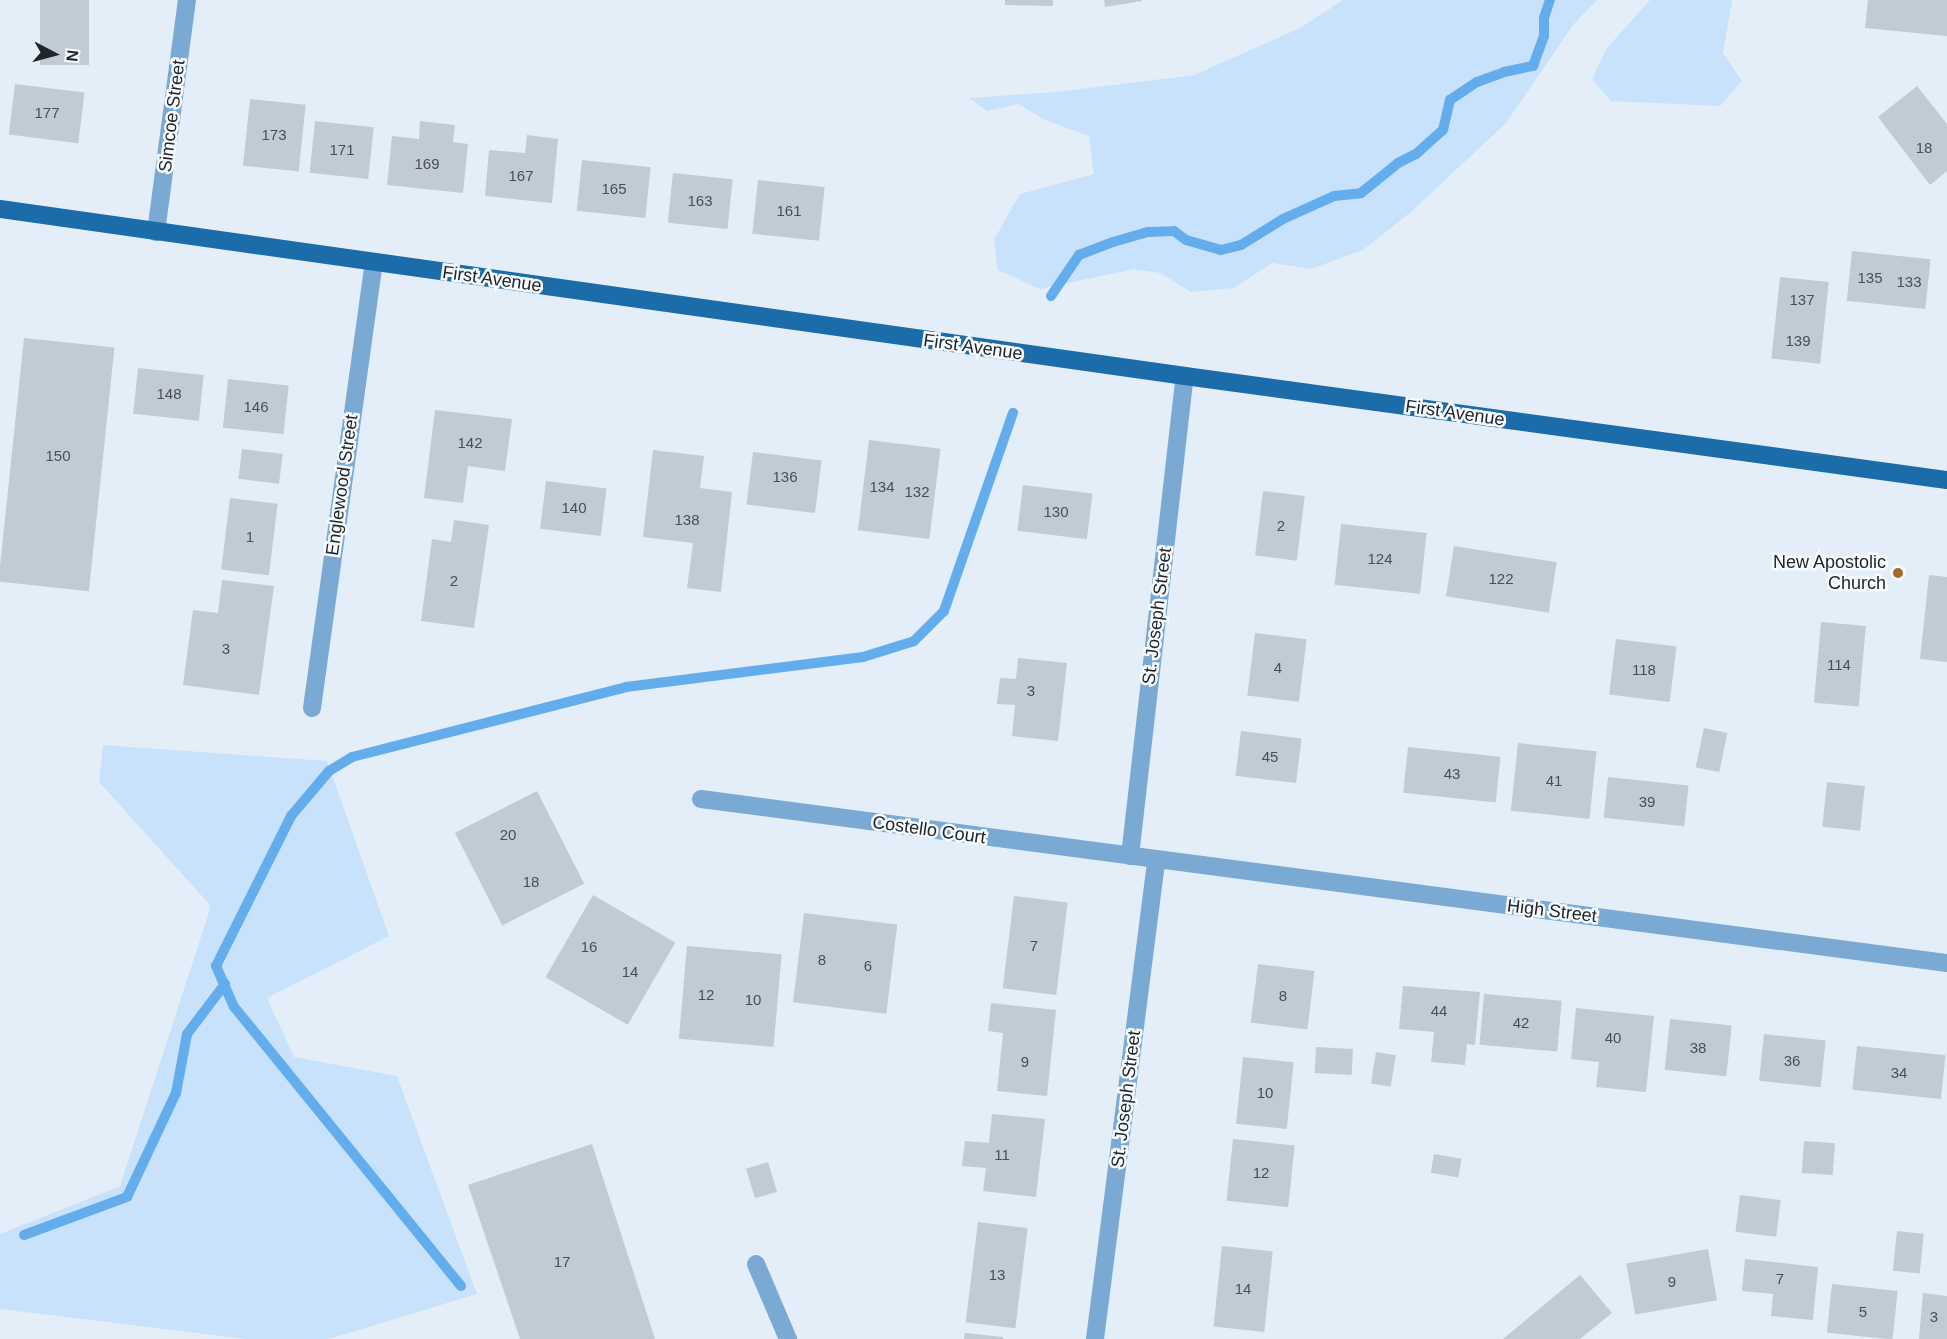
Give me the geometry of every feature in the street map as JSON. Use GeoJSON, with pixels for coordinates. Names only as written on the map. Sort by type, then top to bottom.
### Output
{"type":"FeatureCollection","features":[{"type":"Feature","properties":{"kind":"main road","name":"First Avenue"},"geometry":{"type":"LineString","coordinates":[[0,209],[1185,376],[1947,480]]}},
{"type":"Feature","properties":{"kind":"street","name":"Simcoe Street"},"geometry":{"type":"LineString","coordinates":[[156,232],[187,0]]}},
{"type":"Feature","properties":{"kind":"street","name":"Englewood Street"},"geometry":{"type":"LineString","coordinates":[[312,708],[374,263]]}},
{"type":"Feature","properties":{"kind":"street","name":"St. Joseph Street"},"geometry":{"type":"LineString","coordinates":[[1130,856],[1185,376]]}},
{"type":"Feature","properties":{"kind":"street","name":"Costello Court"},"geometry":{"type":"LineString","coordinates":[[701,799],[1156,860]]}},
{"type":"Feature","properties":{"kind":"street","name":"St. Joseph Street"},"geometry":{"type":"LineString","coordinates":[[1095,1339],[1156,860]]}},
{"type":"Feature","properties":{"kind":"street","name":"High Street"},"geometry":{"type":"LineString","coordinates":[[1156,860],[1947,963]]}},
{"type":"Feature","properties":{"kind":"street"},"geometry":{"type":"LineString","coordinates":[[756,1264],[788,1339]]}},
{"type":"Feature","properties":{"kind":"shaded area"},"geometry":{"type":"Polygon","coordinates":[[[1343,0],[1597,0],[1573,25],[1506,123],[1412,211],[1363,250],[1311,269],[1272,263],[1234,288],[1191,292],[1160,273],[1134,269],[1040,289],[998,270],[994,240],[1020,194],[1094,174],[1089,136],[1045,120],[1018,104],[987,111],[969,98],[1056,92],[1194,75],[1300,28],[1343,0]]]}},
{"type":"Feature","properties":{"kind":"shaded area"},"geometry":{"type":"Polygon","coordinates":[[[1650,0],[1732,0],[1723,53],[1742,81],[1720,106],[1611,101],[1592,79],[1607,48],[1650,0]]]}},
{"type":"Feature","properties":{"kind":"shaded area"},"geometry":{"type":"Polygon","coordinates":[[[103,745],[327,761],[389,936],[267,998],[294,1057],[397,1076],[477,1294],[329,1339],[246,1339],[0,1309],[0,1234],[120,1186],[211,906],[99,782],[103,745]]]}},
{"type":"Feature","properties":{"kind":"building"},"geometry":{"type":"Polygon","coordinates":[[[40,0],[89,0],[89,65],[40,65],[40,0]]]}},
{"type":"Feature","properties":{"kind":"building"},"geometry":{"type":"Polygon","coordinates":[[[1005,0],[1053,0],[1053,6],[1005,5],[1005,0]]]}},
{"type":"Feature","properties":{"kind":"building"},"geometry":{"type":"Polygon","coordinates":[[[1104,0],[1142,0],[1142,1],[1105,7],[1104,0]]]}},
{"type":"Feature","properties":{"kind":"building"},"geometry":{"type":"Polygon","coordinates":[[[1868,0],[1947,0],[1947,36],[1865,28],[1868,0]]]}},
{"type":"Feature","properties":{"kind":"building"},"geometry":{"type":"Polygon","coordinates":[[[15,84],[84,93],[78,143],[9,135],[15,84]]]}},
{"type":"Feature","properties":{"kind":"building"},"geometry":{"type":"Polygon","coordinates":[[[1917,86],[1947,124],[1947,171],[1930,185],[1878,117],[1917,86]]]}},
{"type":"Feature","properties":{"kind":"building"},"geometry":{"type":"Polygon","coordinates":[[[250,99],[306,105],[299,171],[243,166],[250,99]]]}},
{"type":"Feature","properties":{"kind":"building"},"geometry":{"type":"Polygon","coordinates":[[[315,121],[374,127],[368,179],[310,173],[315,121]]]}},
{"type":"Feature","properties":{"kind":"building"},"geometry":{"type":"Polygon","coordinates":[[[420,121],[455,125],[453,142],[468,144],[463,193],[387,185],[392,136],[419,139],[420,121]]]}},
{"type":"Feature","properties":{"kind":"building"},"geometry":{"type":"Polygon","coordinates":[[[527,135],[558,139],[552,203],[485,196],[489,150],[525,153],[527,135]]]}},
{"type":"Feature","properties":{"kind":"building"},"geometry":{"type":"Polygon","coordinates":[[[582,160],[651,167],[645,218],[577,211],[582,160]]]}},
{"type":"Feature","properties":{"kind":"building"},"geometry":{"type":"Polygon","coordinates":[[[673,173],[733,179],[727,229],[668,223],[673,173]]]}},
{"type":"Feature","properties":{"kind":"building"},"geometry":{"type":"Polygon","coordinates":[[[758,180],[825,187],[819,241],[752,234],[758,180]]]}},
{"type":"Feature","properties":{"kind":"building"},"geometry":{"type":"Polygon","coordinates":[[[1852,251],[1931,259],[1925,309],[1847,301],[1852,251]]]}},
{"type":"Feature","properties":{"kind":"building"},"geometry":{"type":"Polygon","coordinates":[[[1780,277],[1829,282],[1820,364],[1771,359],[1780,277]]]}},
{"type":"Feature","properties":{"kind":"building"},"geometry":{"type":"Polygon","coordinates":[[[24,338],[115,348],[89,591],[0,582],[24,338]]]}},
{"type":"Feature","properties":{"kind":"building"},"geometry":{"type":"Polygon","coordinates":[[[138,368],[204,375],[199,421],[133,414],[138,368]]]}},
{"type":"Feature","properties":{"kind":"building"},"geometry":{"type":"Polygon","coordinates":[[[228,379],[289,385],[284,434],[223,428],[228,379]]]}},
{"type":"Feature","properties":{"kind":"building"},"geometry":{"type":"Polygon","coordinates":[[[435,410],[512,419],[505,471],[468,466],[463,503],[424,498],[435,410]]]}},
{"type":"Feature","properties":{"kind":"building"},"geometry":{"type":"Polygon","coordinates":[[[869,440],[940,449],[929,539],[858,530],[869,440]]]}},
{"type":"Feature","properties":{"kind":"building"},"geometry":{"type":"Polygon","coordinates":[[[242,449],[283,454],[279,484],[238,479],[242,449]]]}},
{"type":"Feature","properties":{"kind":"building"},"geometry":{"type":"Polygon","coordinates":[[[653,450],[704,456],[700,488],[732,492],[721,592],[687,588],[693,543],[643,537],[653,450]]]}},
{"type":"Feature","properties":{"kind":"building"},"geometry":{"type":"Polygon","coordinates":[[[753,452],[821,460],[815,513],[747,505],[753,452]]]}},
{"type":"Feature","properties":{"kind":"building"},"geometry":{"type":"Polygon","coordinates":[[[546,481],[607,488],[601,536],[540,529],[546,481]]]}},
{"type":"Feature","properties":{"kind":"building"},"geometry":{"type":"Polygon","coordinates":[[[1023,485],[1092,494],[1087,539],[1017,531],[1023,485]]]}},
{"type":"Feature","properties":{"kind":"building"},"geometry":{"type":"Polygon","coordinates":[[[1263,491],[1305,496],[1297,561],[1255,556],[1263,491]]]}},
{"type":"Feature","properties":{"kind":"building"},"geometry":{"type":"Polygon","coordinates":[[[230,498],[278,504],[269,575],[221,569],[230,498]]]}},
{"type":"Feature","properties":{"kind":"building"},"geometry":{"type":"Polygon","coordinates":[[[454,520],[489,525],[474,628],[421,621],[432,539],[451,542],[454,520]]]}},
{"type":"Feature","properties":{"kind":"building"},"geometry":{"type":"Polygon","coordinates":[[[1341,524],[1427,533],[1420,594],[1335,585],[1341,524]]]}},
{"type":"Feature","properties":{"kind":"building"},"geometry":{"type":"Polygon","coordinates":[[[1454,546],[1557,562],[1549,613],[1446,596],[1454,546]]]}},
{"type":"Feature","properties":{"kind":"building"},"geometry":{"type":"Polygon","coordinates":[[[1929,575],[1947,577],[1947,662],[1920,659],[1929,575]]]}},
{"type":"Feature","properties":{"kind":"building"},"geometry":{"type":"Polygon","coordinates":[[[222,580],[274,586],[259,695],[183,685],[193,610],[218,613],[222,580]]]}},
{"type":"Feature","properties":{"kind":"building"},"geometry":{"type":"Polygon","coordinates":[[[1821,622],[1866,626],[1859,707],[1814,703],[1821,622]]]}},
{"type":"Feature","properties":{"kind":"building"},"geometry":{"type":"Polygon","coordinates":[[[1255,633],[1307,639],[1299,702],[1247,696],[1255,633]]]}},
{"type":"Feature","properties":{"kind":"building"},"geometry":{"type":"Polygon","coordinates":[[[1616,639],[1677,646],[1670,702],[1609,695],[1616,639]]]}},
{"type":"Feature","properties":{"kind":"building"},"geometry":{"type":"Polygon","coordinates":[[[1018,658],[1067,663],[1058,741],[1012,736],[1015,705],[997,704],[1000,678],[1016,679],[1018,658]]]}},
{"type":"Feature","properties":{"kind":"building"},"geometry":{"type":"Polygon","coordinates":[[[1704,728],[1727,733],[1719,772],[1696,767],[1704,728]]]}},
{"type":"Feature","properties":{"kind":"building"},"geometry":{"type":"Polygon","coordinates":[[[1241,731],[1302,738],[1296,783],[1236,776],[1241,731]]]}},
{"type":"Feature","properties":{"kind":"building"},"geometry":{"type":"Polygon","coordinates":[[[1518,743],[1597,751],[1589,819],[1511,811],[1518,743]]]}},
{"type":"Feature","properties":{"kind":"building"},"geometry":{"type":"Polygon","coordinates":[[[1408,747],[1500,757],[1496,802],[1403,793],[1408,747]]]}},
{"type":"Feature","properties":{"kind":"building"},"geometry":{"type":"Polygon","coordinates":[[[1608,777],[1689,785],[1684,826],[1604,818],[1608,777]]]}},
{"type":"Feature","properties":{"kind":"building"},"geometry":{"type":"Polygon","coordinates":[[[1827,782],[1865,786],[1860,831],[1822,827],[1827,782]]]}},
{"type":"Feature","properties":{"kind":"building"},"geometry":{"type":"Polygon","coordinates":[[[537,791],[584,884],[502,925],[455,833],[537,791]]]}},
{"type":"Feature","properties":{"kind":"building"},"geometry":{"type":"Polygon","coordinates":[[[593,895],[675,942],[628,1025],[546,977],[593,895]]]}},
{"type":"Feature","properties":{"kind":"building"},"geometry":{"type":"Polygon","coordinates":[[[1014,896],[1068,903],[1056,995],[1003,988],[1014,896]]]}},
{"type":"Feature","properties":{"kind":"building"},"geometry":{"type":"Polygon","coordinates":[[[804,913],[897,924],[886,1014],[793,1002],[804,913]]]}},
{"type":"Feature","properties":{"kind":"building"},"geometry":{"type":"Polygon","coordinates":[[[687,946],[782,954],[774,1047],[679,1039],[687,946]]]}},
{"type":"Feature","properties":{"kind":"building"},"geometry":{"type":"Polygon","coordinates":[[[1258,964],[1315,971],[1307,1030],[1251,1023],[1258,964]]]}},
{"type":"Feature","properties":{"kind":"building"},"geometry":{"type":"Polygon","coordinates":[[[1403,986],[1480,992],[1475,1045],[1467,1044],[1465,1065],[1431,1062],[1434,1032],[1399,1029],[1403,986]]]}},
{"type":"Feature","properties":{"kind":"building"},"geometry":{"type":"Polygon","coordinates":[[[1484,994],[1562,1001],[1557,1052],[1480,1045],[1484,994]]]}},
{"type":"Feature","properties":{"kind":"building"},"geometry":{"type":"Polygon","coordinates":[[[991,1003],[1056,1010],[1047,1096],[997,1091],[1003,1033],[988,1031],[991,1003]]]}},
{"type":"Feature","properties":{"kind":"building"},"geometry":{"type":"Polygon","coordinates":[[[1576,1008],[1654,1016],[1646,1092],[1596,1087],[1599,1062],[1571,1059],[1576,1008]]]}},
{"type":"Feature","properties":{"kind":"building"},"geometry":{"type":"Polygon","coordinates":[[[1670,1019],[1732,1025],[1726,1076],[1665,1070],[1670,1019]]]}},
{"type":"Feature","properties":{"kind":"building"},"geometry":{"type":"Polygon","coordinates":[[[1764,1034],[1826,1040],[1821,1087],[1759,1081],[1764,1034]]]}},
{"type":"Feature","properties":{"kind":"building"},"geometry":{"type":"Polygon","coordinates":[[[1857,1046],[1946,1055],[1941,1099],[1852,1090],[1857,1046]]]}},
{"type":"Feature","properties":{"kind":"building"},"geometry":{"type":"Polygon","coordinates":[[[1316,1047],[1353,1049],[1352,1075],[1315,1073],[1316,1047]]]}},
{"type":"Feature","properties":{"kind":"building"},"geometry":{"type":"Polygon","coordinates":[[[1376,1052],[1396,1055],[1391,1087],[1371,1084],[1376,1052]]]}},
{"type":"Feature","properties":{"kind":"building"},"geometry":{"type":"Polygon","coordinates":[[[1243,1057],[1294,1062],[1287,1129],[1236,1124],[1243,1057]]]}},
{"type":"Feature","properties":{"kind":"building"},"geometry":{"type":"Polygon","coordinates":[[[992,1114],[1045,1119],[1036,1197],[983,1191],[986,1168],[962,1166],[965,1141],[989,1143],[992,1114]]]}},
{"type":"Feature","properties":{"kind":"building"},"geometry":{"type":"Polygon","coordinates":[[[1233,1139],[1295,1145],[1288,1207],[1227,1201],[1233,1139]]]}},
{"type":"Feature","properties":{"kind":"building"},"geometry":{"type":"Polygon","coordinates":[[[1804,1141],[1835,1143],[1833,1175],[1802,1173],[1804,1141]]]}},
{"type":"Feature","properties":{"kind":"building"},"geometry":{"type":"Polygon","coordinates":[[[592,1144],[655,1339],[520,1339],[468,1185],[592,1144]]]}},
{"type":"Feature","properties":{"kind":"building"},"geometry":{"type":"Polygon","coordinates":[[[1434,1154],[1462,1159],[1458,1178],[1431,1173],[1434,1154]]]}},
{"type":"Feature","properties":{"kind":"building"},"geometry":{"type":"Polygon","coordinates":[[[768,1162],[777,1192],[755,1198],[746,1169],[768,1162]]]}},
{"type":"Feature","properties":{"kind":"building"},"geometry":{"type":"Polygon","coordinates":[[[1740,1195],[1781,1200],[1776,1237],[1735,1232],[1740,1195]]]}},
{"type":"Feature","properties":{"kind":"building"},"geometry":{"type":"Polygon","coordinates":[[[978,1222],[1028,1228],[1015,1328],[966,1322],[978,1222]]]}},
{"type":"Feature","properties":{"kind":"building"},"geometry":{"type":"Polygon","coordinates":[[[1897,1231],[1924,1234],[1920,1274],[1893,1271],[1897,1231]]]}},
{"type":"Feature","properties":{"kind":"building"},"geometry":{"type":"Polygon","coordinates":[[[1222,1246],[1273,1251],[1264,1332],[1214,1327],[1222,1246]]]}},
{"type":"Feature","properties":{"kind":"building"},"geometry":{"type":"Polygon","coordinates":[[[1708,1249],[1717,1300],[1635,1315],[1626,1263],[1708,1249]]]}},
{"type":"Feature","properties":{"kind":"building"},"geometry":{"type":"Polygon","coordinates":[[[1745,1259],[1818,1267],[1813,1320],[1771,1316],[1773,1294],[1742,1291],[1745,1259]]]}},
{"type":"Feature","properties":{"kind":"building"},"geometry":{"type":"Polygon","coordinates":[[[1580,1275],[1612,1313],[1580,1339],[1503,1339],[1580,1275]]]}},
{"type":"Feature","properties":{"kind":"building"},"geometry":{"type":"Polygon","coordinates":[[[1832,1284],[1898,1291],[1893,1339],[1827,1333],[1832,1284]]]}},
{"type":"Feature","properties":{"kind":"building"},"geometry":{"type":"Polygon","coordinates":[[[1923,1293],[1947,1296],[1947,1339],[1919,1339],[1923,1293]]]}},
{"type":"Feature","properties":{"kind":"building"},"geometry":{"type":"Polygon","coordinates":[[[965,1333],[1003,1337],[1003,1339],[964,1339],[965,1333]]]}},
{"type":"Feature","properties":{"kind":"waterway"},"geometry":{"type":"LineString","coordinates":[[1051,296],[1079,255],[1113,242],[1149,232],[1174,231],[1186,240],[1221,250],[1241,245],[1283,219],[1334,196],[1361,193],[1398,163],[1416,154],[1443,130],[1450,100],[1477,82],[1504,72],[1533,66],[1544,36],[1544,18],[1550,0]]}},
{"type":"Feature","properties":{"kind":"waterway"},"geometry":{"type":"LineString","coordinates":[[461,1286],[234,1007],[216,966],[291,816],[329,771],[352,757],[626,687],[863,657],[914,641],[944,611],[1013,413]]}},
{"type":"Feature","properties":{"kind":"waterway"},"geometry":{"type":"LineString","coordinates":[[24,1235],[127,1197],[176,1093],[187,1034],[225,984]]}},
{"type":"Feature","properties":{"kind":"place","name":"New Apostolic Church"},"geometry":{"type":"Point","coordinates":[1898,573]}}]}
